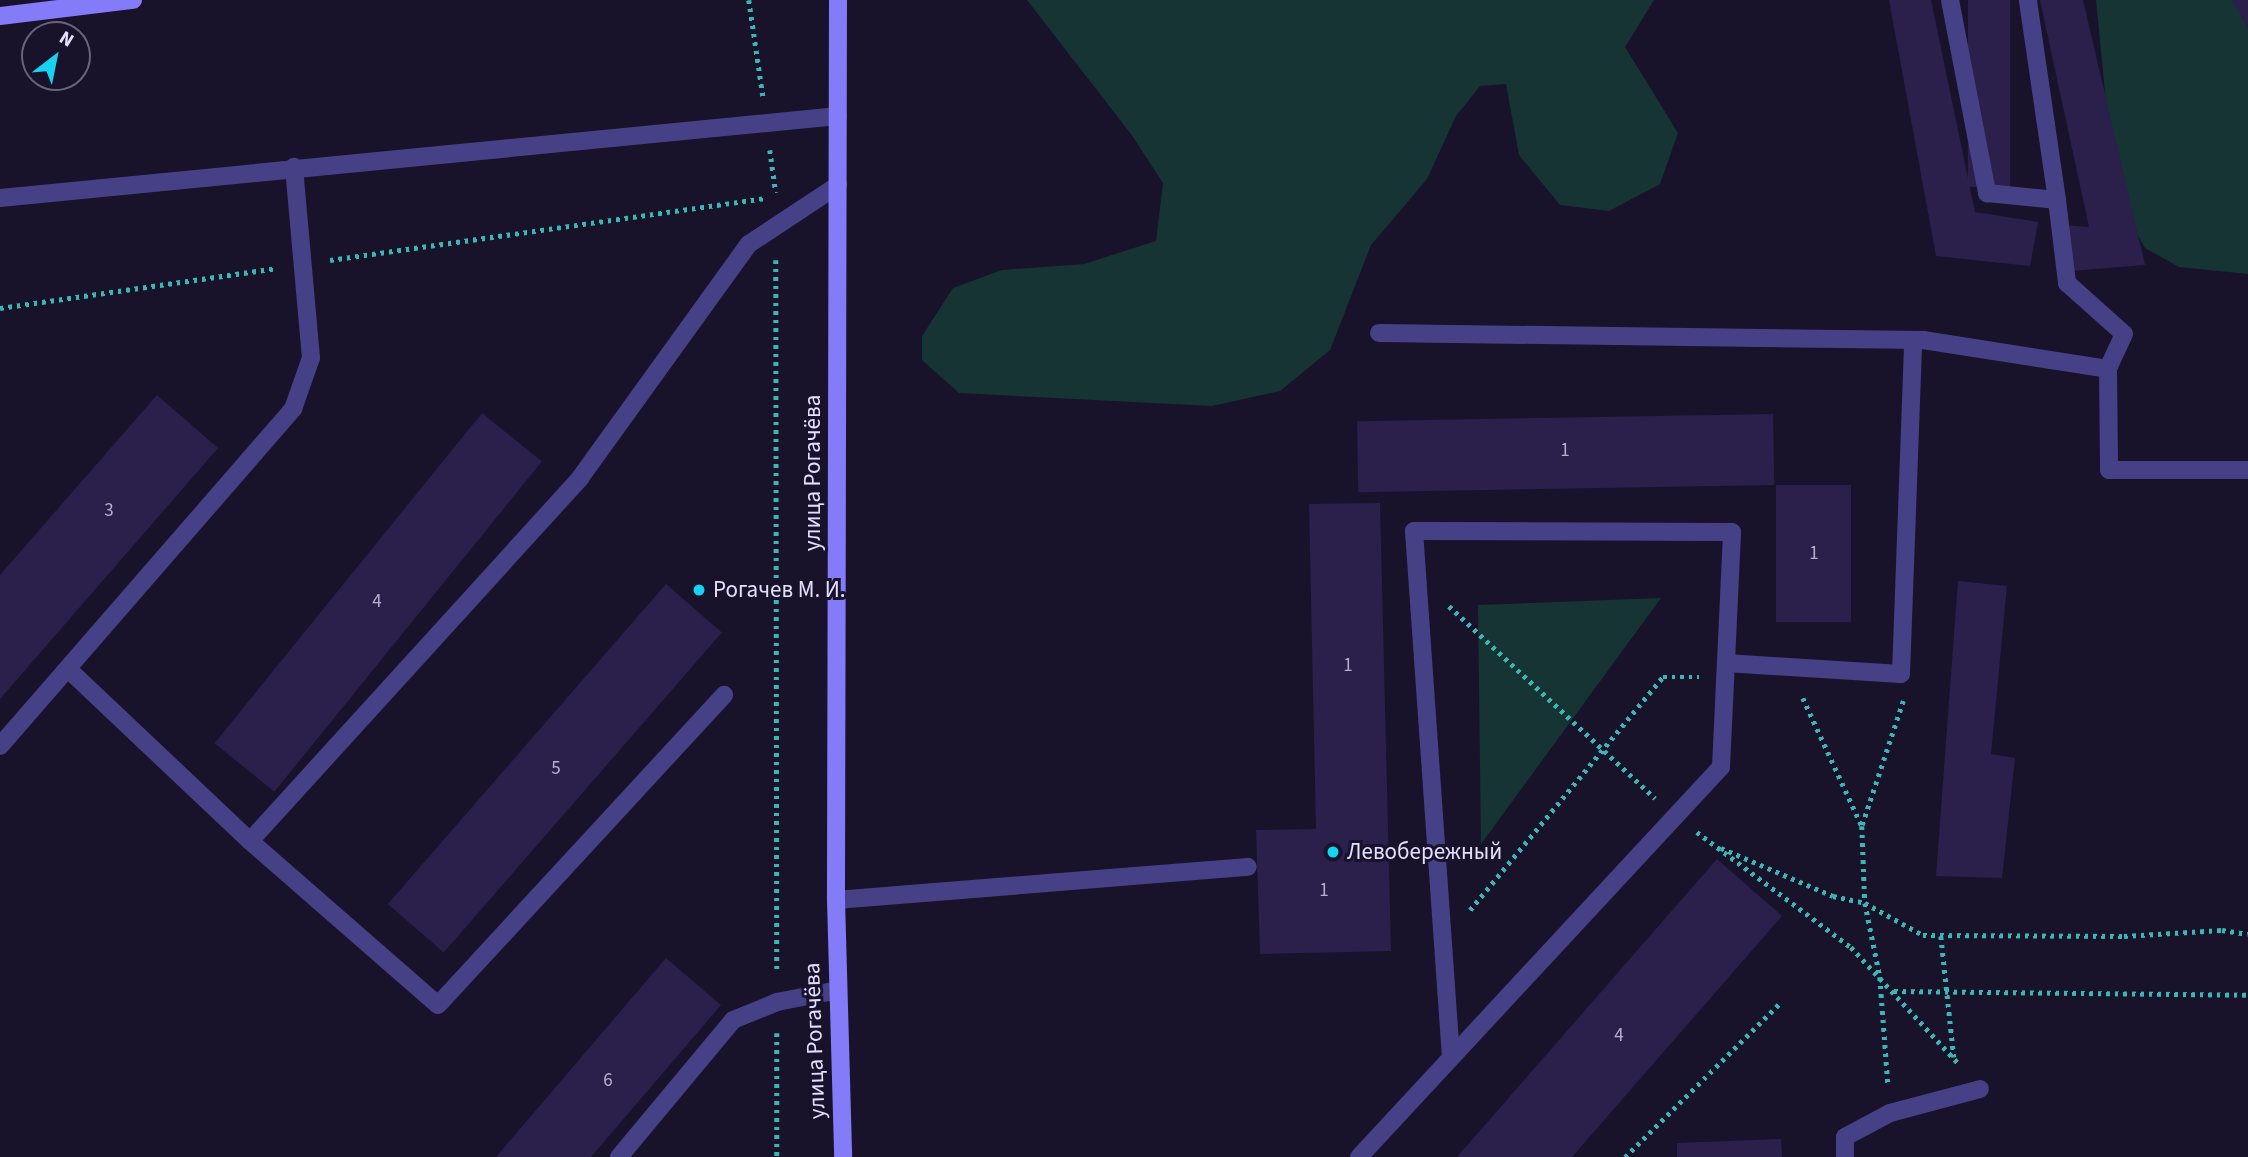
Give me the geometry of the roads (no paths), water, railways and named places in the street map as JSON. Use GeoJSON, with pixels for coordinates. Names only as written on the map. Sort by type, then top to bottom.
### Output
{"type":"FeatureCollection","features":[{"type":"Feature","properties":{"kind":"street"},"geometry":{"type":"LineString","coordinates":[[0,16],[133,0]]}},
{"type":"Feature","properties":{"kind":"street","name":"улица Рогачёва"},"geometry":{"type":"LineString","coordinates":[[838,0],[836,900],[842,1157]]}},
{"type":"Feature","properties":{"kind":"lane"},"geometry":{"type":"LineString","coordinates":[[1950,0],[1987,193],[2057,200]]}},
{"type":"Feature","properties":{"kind":"lane"},"geometry":{"type":"LineString","coordinates":[[2028,0],[2067,283],[2124,334],[2108,369],[2109,470],[2248,470]]}},
{"type":"Feature","properties":{"kind":"lane"},"geometry":{"type":"LineString","coordinates":[[0,198],[295,167],[838,116]]}},
{"type":"Feature","properties":{"kind":"lane"},"geometry":{"type":"LineString","coordinates":[[0,746],[293,409],[311,358],[295,167]]}},
{"type":"Feature","properties":{"kind":"lane"},"geometry":{"type":"LineString","coordinates":[[250,841],[580,478],[749,244],[838,185]]}},
{"type":"Feature","properties":{"kind":"lane"},"geometry":{"type":"LineString","coordinates":[[1379,333],[1913,340],[2108,369]]}},
{"type":"Feature","properties":{"kind":"lane"},"geometry":{"type":"LineString","coordinates":[[1726,669],[1782,666],[1901,674],[1913,340]]}},
{"type":"Feature","properties":{"kind":"lane"},"geometry":{"type":"LineString","coordinates":[[1359,1157],[1451,1058],[1721,767],[1732,533],[1414,531],[1451,1058]]}},
{"type":"Feature","properties":{"kind":"lane"},"geometry":{"type":"LineString","coordinates":[[68,668],[250,841],[438,1005],[723,695]]}},
{"type":"Feature","properties":{"kind":"lane"},"geometry":{"type":"LineString","coordinates":[[836,900],[1248,867]]}},
{"type":"Feature","properties":{"kind":"lane"},"geometry":{"type":"LineString","coordinates":[[618,1157],[733,1020],[777,1002],[838,990]]}},
{"type":"Feature","properties":{"kind":"lane"},"geometry":{"type":"LineString","coordinates":[[1845,1157],[1844,1137],[1890,1113],[1980,1089]]}},
{"type":"Feature","properties":{"kind":"place","name":"Рогачев М. И."},"geometry":{"type":"Point","coordinates":[699,590]}},
{"type":"Feature","properties":{"kind":"place","name":"Левобережный"},"geometry":{"type":"Point","coordinates":[1333,852]}}]}
